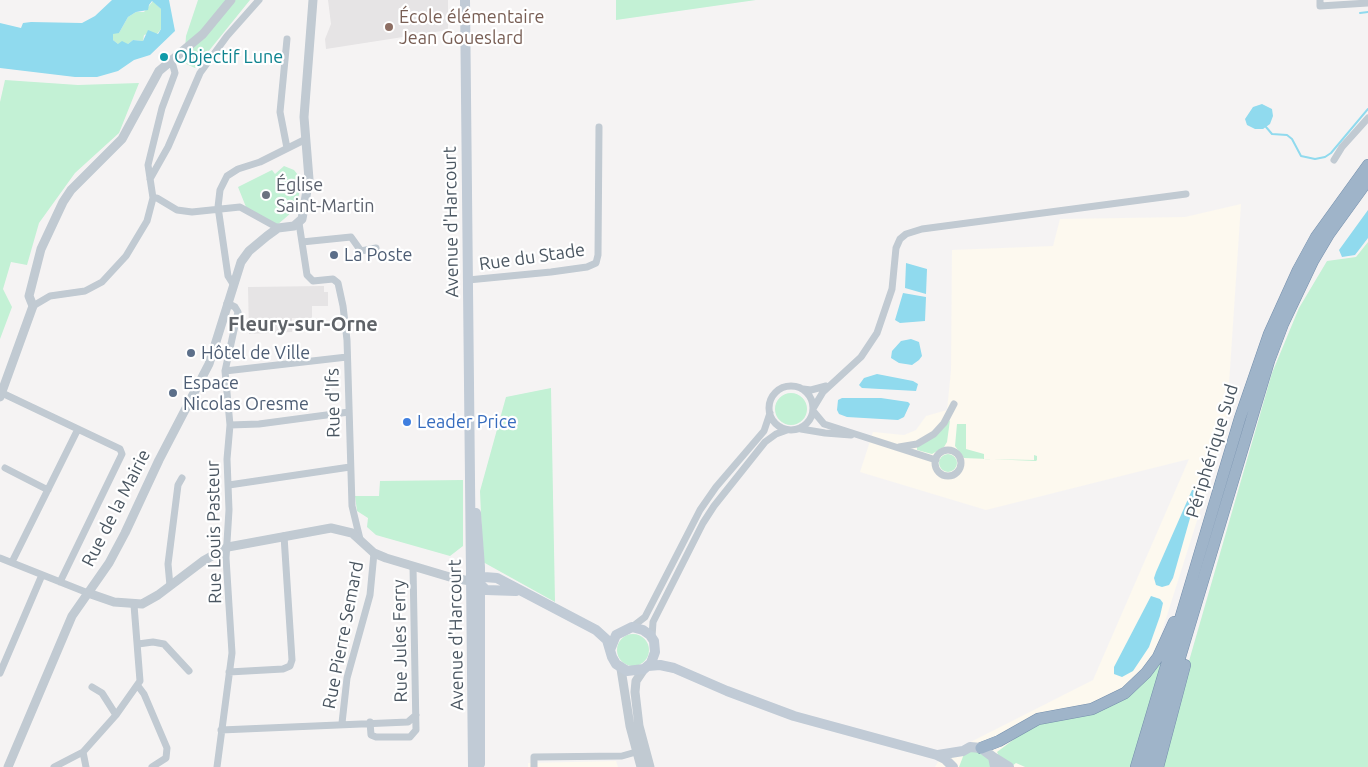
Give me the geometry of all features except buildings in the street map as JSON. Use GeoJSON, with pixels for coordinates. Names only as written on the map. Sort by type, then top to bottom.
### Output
{"type":"FeatureCollection","features":[{"type":"Feature","properties":{"kind":"highway","name":"Périphérique Sud"},"geometry":{"type":"LineString","coordinates":[[1136,767],[1253,377],[1283,301],[1316,237],[1368,165]]}},
{"type":"Feature","properties":{"kind":"highway","name":"Périphérique Sud"},"geometry":{"type":"LineString","coordinates":[[1147,767],[1254,408],[1280,331],[1313,261],[1329,234],[1368,180]]}},
{"type":"Feature","properties":{"kind":"highway"},"geometry":{"type":"LineString","coordinates":[[982,748],[999,742],[1038,720],[1092,709],[1125,693],[1146,673],[1158,657],[1187,596]]}},
{"type":"Feature","properties":{"kind":"highway"},"geometry":{"type":"LineString","coordinates":[[1158,767],[1187,653],[1184,642]]}},
{"type":"Feature","properties":{"kind":"main road","name":"Avenue d'Harcourt"},"geometry":{"type":"LineString","coordinates":[[465,0],[470,443],[472,448],[479,557],[475,581],[473,767]]}},
{"type":"Feature","properties":{"kind":"main road","name":"Avenue d'Harcourt"},"geometry":{"type":"LineString","coordinates":[[475,581],[480,650],[480,767]]}},
{"type":"Feature","properties":{"kind":"main road"},"geometry":{"type":"LineString","coordinates":[[475,581],[486,590],[519,591],[596,630],[605,638],[613,660],[621,669],[632,672],[660,665],[674,668],[794,716],[937,755],[945,758],[955,767],[958,758],[964,751]]}},
{"type":"Feature","properties":{"kind":"main road"},"geometry":{"type":"LineString","coordinates":[[610,650],[618,633],[632,627],[643,630],[653,642],[658,655],[674,668]]}},
{"type":"Feature","properties":{"kind":"main road"},"geometry":{"type":"LineString","coordinates":[[596,630],[618,633]]}},
{"type":"Feature","properties":{"kind":"main road"},"geometry":{"type":"LineString","coordinates":[[646,668],[654,656],[653,642]]}},
{"type":"Feature","properties":{"kind":"main road"},"geometry":{"type":"LineString","coordinates":[[937,755],[964,751],[970,748],[982,748],[994,762],[1009,767]]}},
{"type":"Feature","properties":{"kind":"street"},"geometry":{"type":"LineString","coordinates":[[33,306],[28,296],[41,249],[63,202],[71,190],[122,139],[159,71],[203,34],[231,0]]}},
{"type":"Feature","properties":{"kind":"street"},"geometry":{"type":"LineString","coordinates":[[150,179],[168,147],[200,73],[227,36],[259,0]]}},
{"type":"Feature","properties":{"kind":"street"},"geometry":{"type":"LineString","coordinates":[[313,0],[304,140],[308,179],[302,219],[299,224],[302,242],[352,237],[361,251],[376,248]]}},
{"type":"Feature","properties":{"kind":"street"},"geometry":{"type":"LineString","coordinates":[[1320,0],[1320,6],[1368,3]]}},
{"type":"Feature","properties":{"kind":"street"},"geometry":{"type":"LineString","coordinates":[[287,39],[280,112],[287,148]]}},
{"type":"Feature","properties":{"kind":"street"},"geometry":{"type":"LineString","coordinates":[[60,582],[122,456],[120,449],[1,395],[33,306],[50,296],[90,290],[108,277],[126,256],[147,222],[152,198],[148,165],[162,108],[175,73],[172,62]]}},
{"type":"Feature","properties":{"kind":"street"},"geometry":{"type":"LineString","coordinates":[[1334,160],[1342,147],[1368,118]]}},
{"type":"Feature","properties":{"kind":"street","name":"Rue du Stade"},"geometry":{"type":"LineString","coordinates":[[468,280],[559,271],[587,267],[596,263],[598,256],[599,127]]}},
{"type":"Feature","properties":{"kind":"street"},"geometry":{"type":"LineString","coordinates":[[233,284],[228,276],[219,209],[220,190],[227,176],[238,169],[260,162],[304,140]]}},
{"type":"Feature","properties":{"kind":"street"},"geometry":{"type":"LineString","coordinates":[[801,429],[811,420],[820,396],[861,357],[877,333],[892,289],[896,250],[902,237],[917,230],[1186,194]]}},
{"type":"Feature","properties":{"kind":"street"},"geometry":{"type":"LineString","coordinates":[[152,198],[157,198],[176,210],[192,212],[240,207],[278,228],[299,224]]}},
{"type":"Feature","properties":{"kind":"street","name":"Rue de la Mairie"},"geometry":{"type":"LineString","coordinates":[[8,767],[72,616],[125,533],[171,436],[213,356],[239,266],[249,251],[278,228]]}},
{"type":"Feature","properties":{"kind":"street","name":"Rue d'Ifs"},"geometry":{"type":"LineString","coordinates":[[302,242],[307,275],[313,281],[333,279],[338,284],[345,321],[352,506],[360,539]]}},
{"type":"Feature","properties":{"kind":"street","name":"Rue Louis Pasteur"},"geometry":{"type":"LineString","coordinates":[[217,767],[232,653],[226,558],[228,547],[229,485],[227,459],[230,425],[225,371],[238,312],[235,307],[227,303]]}},
{"type":"Feature","properties":{"kind":"street"},"geometry":{"type":"LineString","coordinates":[[225,371],[347,357]]}},
{"type":"Feature","properties":{"kind":"street"},"geometry":{"type":"LineString","coordinates":[[632,627],[645,617],[705,502],[764,431],[770,413],[770,402],[778,391],[790,386],[816,390],[831,384]]}},
{"type":"Feature","properties":{"kind":"street"},"geometry":{"type":"LineString","coordinates":[[802,389],[809,395],[814,409],[822,422],[859,436],[936,460]]}},
{"type":"Feature","properties":{"kind":"street"},"geometry":{"type":"LineString","coordinates":[[893,446],[911,445],[930,437],[944,424],[954,404]]}},
{"type":"Feature","properties":{"kind":"street"},"geometry":{"type":"LineString","coordinates":[[230,425],[259,424],[349,412]]}},
{"type":"Feature","properties":{"kind":"street"},"geometry":{"type":"LineString","coordinates":[[770,413],[775,423],[787,430]]}},
{"type":"Feature","properties":{"kind":"street"},"geometry":{"type":"LineString","coordinates":[[12,562],[78,429]]}},
{"type":"Feature","properties":{"kind":"street"},"geometry":{"type":"LineString","coordinates":[[653,642],[653,622],[708,514],[732,481],[765,442],[776,434],[787,430],[801,429],[825,434],[859,436]]}},
{"type":"Feature","properties":{"kind":"street"},"geometry":{"type":"LineString","coordinates":[[229,485],[350,467]]}},
{"type":"Feature","properties":{"kind":"street"},"geometry":{"type":"LineString","coordinates":[[5,468],[48,490]]}},
{"type":"Feature","properties":{"kind":"street"},"geometry":{"type":"LineString","coordinates":[[170,586],[168,564],[178,485],[182,478]]}},
{"type":"Feature","properties":{"kind":"street"},"geometry":{"type":"LineString","coordinates":[[0,558],[88,593],[114,602],[134,605],[149,601],[203,561],[228,547],[334,528],[350,532],[374,553],[413,566],[475,581]]}},
{"type":"Feature","properties":{"kind":"street"},"geometry":{"type":"LineString","coordinates":[[229,672],[283,669],[290,666],[292,660],[284,536]]}},
{"type":"Feature","properties":{"kind":"street","name":"Rue Pierre Semard"},"geometry":{"type":"LineString","coordinates":[[342,723],[347,678],[368,604],[374,553]]}},
{"type":"Feature","properties":{"kind":"street","name":"Rue Jules Ferry"},"geometry":{"type":"LineString","coordinates":[[370,722],[370,731],[373,736],[410,737],[416,730],[413,566]]}},
{"type":"Feature","properties":{"kind":"street"},"geometry":{"type":"LineString","coordinates":[[0,673],[42,575]]}},
{"type":"Feature","properties":{"kind":"street"},"geometry":{"type":"LineString","coordinates":[[54,767],[83,752],[116,715],[138,686],[140,674],[134,605]]}},
{"type":"Feature","properties":{"kind":"street"},"geometry":{"type":"LineString","coordinates":[[138,644],[153,642],[164,644],[188,671]]}},
{"type":"Feature","properties":{"kind":"street"},"geometry":{"type":"LineString","coordinates":[[646,668],[636,681],[636,697],[639,726],[650,767]]}},
{"type":"Feature","properties":{"kind":"street"},"geometry":{"type":"LineString","coordinates":[[621,669],[640,767]]}},
{"type":"Feature","properties":{"kind":"street"},"geometry":{"type":"LineString","coordinates":[[138,686],[144,694],[167,748],[166,758],[152,767]]}},
{"type":"Feature","properties":{"kind":"street"},"geometry":{"type":"LineString","coordinates":[[92,687],[102,693],[116,715]]}},
{"type":"Feature","properties":{"kind":"street"},"geometry":{"type":"LineString","coordinates":[[221,730],[342,723],[408,722],[416,715]]}},
{"type":"Feature","properties":{"kind":"street"},"geometry":{"type":"LineString","coordinates":[[83,752],[86,767]]}},
{"type":"Feature","properties":{"kind":"street"},"geometry":{"type":"LineString","coordinates":[[534,767],[534,757],[622,756],[636,752]]}},
{"type":"Feature","properties":{"kind":"shaded area","name":"École élémentaire Jean Goueslard"},"geometry":{"type":"Polygon","coordinates":[[[328,0],[448,0],[448,30],[326,49],[325,39],[331,24],[328,0]]]}},
{"type":"Feature","properties":{"kind":"shaded area"},"geometry":{"type":"Polygon","coordinates":[[[1241,204],[1226,429],[1119,767],[935,767],[941,757],[1093,680],[1189,459],[986,510],[860,472],[873,432],[904,435],[916,430],[926,416],[947,410],[951,371],[952,250],[1053,246],[1060,219],[1185,217],[1241,204]]]}},
{"type":"Feature","properties":{"kind":"shaded area"},"geometry":{"type":"Polygon","coordinates":[[[324,286],[324,292],[328,292],[328,306],[312,306],[312,318],[292,318],[292,332],[249,334],[248,287],[324,286]]]}},
{"type":"Feature","properties":{"kind":"shaded area"},"geometry":{"type":"Polygon","coordinates":[[[616,761],[618,767],[528,767],[528,763],[616,761]]]}},
{"type":"Feature","properties":{"kind":"green space"},"geometry":{"type":"Polygon","coordinates":[[[198,0],[250,0],[195,68],[184,63],[186,36],[198,0]]]}},
{"type":"Feature","properties":{"kind":"green space"},"geometry":{"type":"Polygon","coordinates":[[[616,0],[756,0],[616,20],[616,0]]]}},
{"type":"Feature","properties":{"kind":"green space"},"geometry":{"type":"Polygon","coordinates":[[[153,1],[161,9],[162,17],[161,29],[157,34],[144,35],[143,41],[133,40],[128,44],[118,44],[113,40],[113,33],[119,33],[128,17],[136,12],[144,12],[153,1]]]}},
{"type":"Feature","properties":{"kind":"green space"},"geometry":{"type":"Polygon","coordinates":[[[5,80],[78,85],[139,83],[119,133],[75,173],[39,223],[27,265],[11,262],[3,289],[12,307],[0,339],[0,102],[5,80]]]}},
{"type":"Feature","properties":{"kind":"green space"},"geometry":{"type":"Polygon","coordinates":[[[284,166],[294,170],[302,180],[298,199],[291,213],[277,225],[246,207],[238,187],[272,170],[275,174],[284,166]]]}},
{"type":"Feature","properties":{"kind":"green space"},"geometry":{"type":"Polygon","coordinates":[[[1368,242],[1368,767],[1162,767],[1189,661],[1272,373],[1299,308],[1327,261],[1356,257],[1368,242]]]}},
{"type":"Feature","properties":{"kind":"green space"},"geometry":{"type":"Polygon","coordinates":[[[551,388],[555,602],[483,562],[480,491],[506,397],[551,388]]]}},
{"type":"Feature","properties":{"kind":"green space"},"geometry":{"type":"Polygon","coordinates":[[[791,393],[797,394],[802,398],[806,403],[806,415],[802,420],[797,424],[791,425],[785,424],[780,420],[776,415],[775,409],[776,403],[780,398],[785,394],[791,393]]]}},
{"type":"Feature","properties":{"kind":"green space"},"geometry":{"type":"Polygon","coordinates":[[[950,420],[947,442],[944,447],[932,454],[917,450],[917,446],[936,436],[950,420]]]}},
{"type":"Feature","properties":{"kind":"green space"},"geometry":{"type":"Polygon","coordinates":[[[957,424],[966,424],[966,449],[984,454],[984,459],[964,458],[955,446],[957,424]]]}},
{"type":"Feature","properties":{"kind":"green space"},"geometry":{"type":"Polygon","coordinates":[[[948,454],[954,457],[957,463],[954,469],[948,472],[942,469],[939,463],[942,457],[948,454]]]}},
{"type":"Feature","properties":{"kind":"green space"},"geometry":{"type":"Polygon","coordinates":[[[1034,455],[1037,456],[1036,461],[992,459],[1034,460],[1034,455]]]}},
{"type":"Feature","properties":{"kind":"green space"},"geometry":{"type":"Polygon","coordinates":[[[463,480],[463,546],[450,556],[376,535],[367,527],[368,518],[357,511],[355,496],[379,496],[380,481],[463,480]]]}},
{"type":"Feature","properties":{"kind":"green space"},"geometry":{"type":"Polygon","coordinates":[[[633,634],[639,635],[644,639],[648,644],[648,656],[644,661],[639,665],[633,666],[627,665],[622,661],[618,656],[617,650],[618,644],[622,639],[627,635],[633,634]]]}},
{"type":"Feature","properties":{"kind":"green space"},"geometry":{"type":"Polygon","coordinates":[[[1168,644],[1131,767],[1025,767],[1016,763],[1012,766],[1000,758],[997,752],[1040,722],[1109,706],[1168,644]]]}},
{"type":"Feature","properties":{"kind":"green space"},"geometry":{"type":"Polygon","coordinates":[[[974,750],[988,756],[991,767],[959,767],[964,754],[974,750]]]}},
{"type":"Feature","properties":{"kind":"water"},"geometry":{"type":"Polygon","coordinates":[[[112,0],[169,0],[175,31],[150,55],[134,60],[118,71],[97,77],[75,77],[0,68],[0,23],[21,28],[23,23],[31,22],[82,23],[95,16],[112,0]],[[152,1],[148,10],[136,12],[128,17],[119,33],[113,34],[113,40],[118,44],[122,41],[128,44],[133,40],[143,41],[148,30],[158,34],[161,29],[161,9],[152,1]]]}},
{"type":"Feature","properties":{"kind":"water"},"geometry":{"type":"Polygon","coordinates":[[[1262,104],[1272,109],[1273,116],[1270,124],[1263,129],[1255,129],[1247,125],[1245,119],[1253,107],[1262,104]]]}},
{"type":"Feature","properties":{"kind":"water"},"geometry":{"type":"Polygon","coordinates":[[[1368,210],[1368,238],[1355,255],[1342,257],[1339,250],[1368,210]]]}},
{"type":"Feature","properties":{"kind":"water"},"geometry":{"type":"Polygon","coordinates":[[[906,263],[927,269],[926,294],[905,288],[906,263]]]}},
{"type":"Feature","properties":{"kind":"water"},"geometry":{"type":"Polygon","coordinates":[[[903,293],[926,297],[925,321],[900,323],[895,320],[903,293]]]}},
{"type":"Feature","properties":{"kind":"water"},"geometry":{"type":"Polygon","coordinates":[[[911,339],[919,342],[922,356],[919,360],[912,365],[899,363],[891,358],[892,351],[901,341],[911,339]]]}},
{"type":"Feature","properties":{"kind":"water"},"geometry":{"type":"Polygon","coordinates":[[[877,374],[913,381],[918,384],[916,391],[862,388],[859,385],[864,378],[877,374]]]}},
{"type":"Feature","properties":{"kind":"water"},"geometry":{"type":"Polygon","coordinates":[[[842,398],[881,398],[908,402],[910,404],[904,417],[898,420],[847,417],[839,414],[837,410],[838,400],[842,398]]]}},
{"type":"Feature","properties":{"kind":"water"},"geometry":{"type":"Polygon","coordinates":[[[1196,488],[1198,490],[1173,578],[1169,585],[1162,587],[1156,585],[1154,578],[1156,572],[1192,490],[1196,488]]]}},
{"type":"Feature","properties":{"kind":"water"},"geometry":{"type":"Polygon","coordinates":[[[1151,596],[1160,599],[1163,603],[1149,647],[1133,671],[1122,677],[1114,674],[1114,667],[1151,596]]]}},
{"type":"Feature","properties":{"kind":"waterway"},"geometry":{"type":"LineString","coordinates":[[1360,13],[1368,12]]}},
{"type":"Feature","properties":{"kind":"waterway"},"geometry":{"type":"LineString","coordinates":[[1266,127],[1272,134],[1287,135],[1292,139],[1301,156],[1315,159],[1325,157],[1331,153],[1368,109]]}},
{"type":"Feature","properties":{"kind":"place","name":"École élémentaire Jean Goueslard"},"geometry":{"type":"Point","coordinates":[389,27]}},
{"type":"Feature","properties":{"kind":"place","name":"Objectif Lune"},"geometry":{"type":"Point","coordinates":[164,57]}},
{"type":"Feature","properties":{"kind":"place","name":"Église Saint-Martin"},"geometry":{"type":"Point","coordinates":[266,195]}},
{"type":"Feature","properties":{"kind":"place","name":"La Poste"},"geometry":{"type":"Point","coordinates":[334,255]}},
{"type":"Feature","properties":{"kind":"place","name":"Hôtel de Ville"},"geometry":{"type":"Point","coordinates":[191,353]}},
{"type":"Feature","properties":{"kind":"place","name":"Espace Nicolas Oresme"},"geometry":{"type":"Point","coordinates":[173,393]}},
{"type":"Feature","properties":{"kind":"place","name":"Leader Price"},"geometry":{"type":"Point","coordinates":[407,422]}},
{"type":"Feature","properties":{"kind":"district","name":"Fleury-sur-Orne"},"geometry":{"type":"Point","coordinates":[303,324]}}]}
